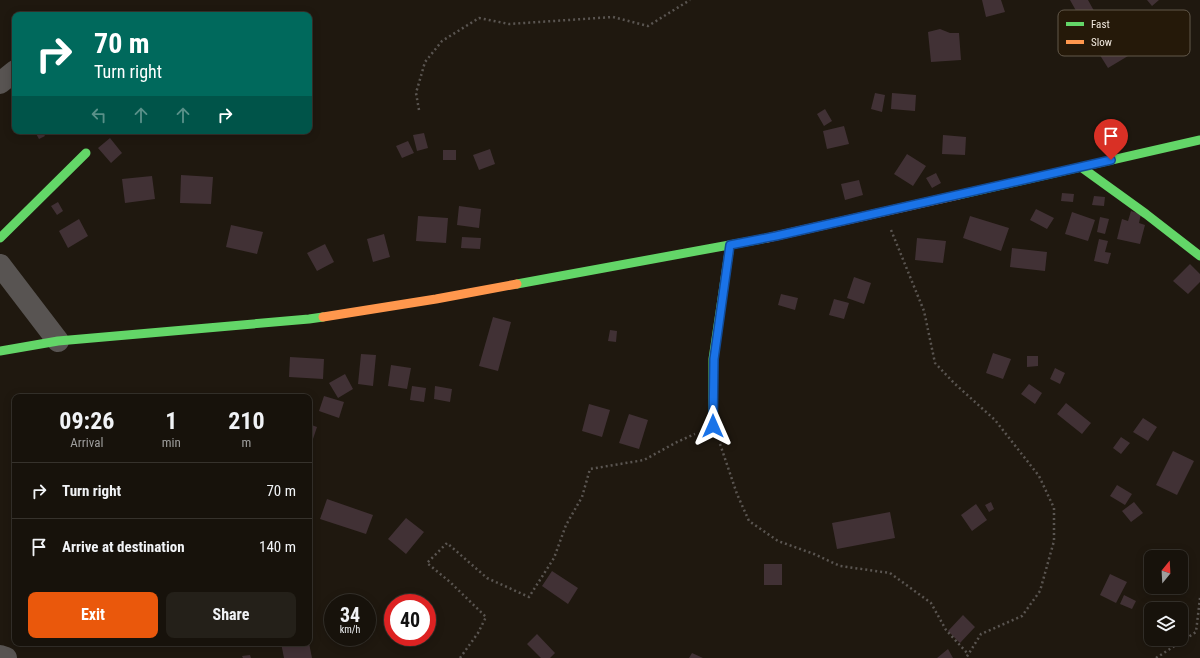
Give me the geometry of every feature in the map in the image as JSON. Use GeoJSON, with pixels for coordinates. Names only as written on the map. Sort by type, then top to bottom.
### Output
{"type":"FeatureCollection","features":[{"type":"Feature","properties":{"kind":"street"},"geometry":{"type":"LineString","coordinates":[[0,84],[12,74]]}},
{"type":"Feature","properties":{"kind":"street"},"geometry":{"type":"LineString","coordinates":[[0,351],[58,341],[309,319],[436,299],[776,236],[1200,140]]}},
{"type":"Feature","properties":{"kind":"street"},"geometry":{"type":"LineString","coordinates":[[0,238],[86,153]]}},
{"type":"Feature","properties":{"kind":"street"},"geometry":{"type":"LineString","coordinates":[[1082,167],[1200,256]]}},
{"type":"Feature","properties":{"kind":"street"},"geometry":{"type":"LineString","coordinates":[[713,426],[714,359],[730,245]]}},
{"type":"Feature","properties":{"kind":"street"},"geometry":{"type":"LineString","coordinates":[[0,265],[58,341]]}},
{"type":"Feature","properties":{"kind":"street"},"geometry":{"type":"LineString","coordinates":[[0,656],[6,658]]}},
{"type":"Feature","properties":{"kind":"path"},"geometry":{"type":"LineString","coordinates":[[419,110],[416,93],[425,62],[442,41],[479,18],[510,24],[613,17],[648,26],[690,0]]}},
{"type":"Feature","properties":{"kind":"path"},"geometry":{"type":"LineString","coordinates":[[893,210],[890,229],[924,311],[935,363],[954,383],[995,420],[1039,476],[1054,508],[1054,541],[1040,591],[1022,616],[981,634],[966,658]]}},
{"type":"Feature","properties":{"kind":"path"},"geometry":{"type":"LineString","coordinates":[[460,658],[478,633],[486,617],[450,582],[427,563],[447,543],[487,578],[529,597],[554,558],[566,525],[582,497],[590,469],[644,460],[677,442],[713,426],[737,494],[749,521],[778,541],[814,554],[840,566],[890,573],[932,604],[946,630],[968,654]]}},
{"type":"Feature","properties":{"kind":"path"},"geometry":{"type":"LineString","coordinates":[[1156,658],[1196,632],[1200,598]]}},
{"type":"Feature","properties":{"kind":"building"},"geometry":{"type":"Polygon","coordinates":[[[982,0],[1001,0],[1005,12],[986,17],[982,0]]]}},
{"type":"Feature","properties":{"kind":"building"},"geometry":{"type":"Polygon","coordinates":[[[1070,0],[1088,0],[1094,10],[1076,10],[1070,0]]]}},
{"type":"Feature","properties":{"kind":"building"},"geometry":{"type":"Polygon","coordinates":[[[1147,0],[1159,0],[1152,6],[1147,0]]]}},
{"type":"Feature","properties":{"kind":"building"},"geometry":{"type":"Polygon","coordinates":[[[940,29],[950,33],[959,33],[961,60],[931,62],[928,32],[940,29]]]}},
{"type":"Feature","properties":{"kind":"building"},"geometry":{"type":"Polygon","coordinates":[[[1100,56],[1128,56],[1108,68],[1100,56]]]}},
{"type":"Feature","properties":{"kind":"building"},"geometry":{"type":"Polygon","coordinates":[[[875,93],[885,95],[882,112],[871,109],[875,93]]]}},
{"type":"Feature","properties":{"kind":"building"},"geometry":{"type":"Polygon","coordinates":[[[892,93],[916,95],[915,111],[891,109],[892,93]]]}},
{"type":"Feature","properties":{"kind":"building"},"geometry":{"type":"Polygon","coordinates":[[[825,109],[832,121],[824,126],[817,114],[825,109]]]}},
{"type":"Feature","properties":{"kind":"building"},"geometry":{"type":"Polygon","coordinates":[[[844,126],[849,144],[827,149],[823,131],[844,126]]]}},
{"type":"Feature","properties":{"kind":"building"},"geometry":{"type":"Polygon","coordinates":[[[424,133],[428,148],[417,151],[413,135],[424,133]]]}},
{"type":"Feature","properties":{"kind":"building"},"geometry":{"type":"Polygon","coordinates":[[[36,134],[44,134],[45,136],[39,139],[36,134]]]}},
{"type":"Feature","properties":{"kind":"building"},"geometry":{"type":"Polygon","coordinates":[[[943,135],[966,137],[965,155],[942,154],[943,135]]]}},
{"type":"Feature","properties":{"kind":"building"},"geometry":{"type":"Polygon","coordinates":[[[110,138],[122,153],[111,163],[98,148],[110,138]]]}},
{"type":"Feature","properties":{"kind":"building"},"geometry":{"type":"Polygon","coordinates":[[[408,141],[414,153],[402,158],[396,146],[408,141]]]}},
{"type":"Feature","properties":{"kind":"building"},"geometry":{"type":"Polygon","coordinates":[[[490,149],[495,164],[479,170],[473,155],[490,149]]]}},
{"type":"Feature","properties":{"kind":"building"},"geometry":{"type":"Polygon","coordinates":[[[443,150],[456,150],[456,160],[443,160],[443,150]]]}},
{"type":"Feature","properties":{"kind":"building"},"geometry":{"type":"Polygon","coordinates":[[[907,154],[926,166],[913,186],[894,174],[907,154]]]}},
{"type":"Feature","properties":{"kind":"building"},"geometry":{"type":"Polygon","coordinates":[[[936,173],[941,183],[932,188],[926,178],[936,173]]]}},
{"type":"Feature","properties":{"kind":"building"},"geometry":{"type":"Polygon","coordinates":[[[181,175],[213,177],[211,204],[180,203],[181,175]]]}},
{"type":"Feature","properties":{"kind":"building"},"geometry":{"type":"Polygon","coordinates":[[[152,176],[155,199],[125,203],[122,179],[152,176]]]}},
{"type":"Feature","properties":{"kind":"building"},"geometry":{"type":"Polygon","coordinates":[[[859,180],[863,195],[845,200],[841,184],[859,180]]]}},
{"type":"Feature","properties":{"kind":"building"},"geometry":{"type":"Polygon","coordinates":[[[1062,193],[1074,194],[1073,202],[1061,201],[1062,193]]]}},
{"type":"Feature","properties":{"kind":"building"},"geometry":{"type":"Polygon","coordinates":[[[1094,196],[1105,197],[1104,206],[1092,205],[1094,196]]]}},
{"type":"Feature","properties":{"kind":"building"},"geometry":{"type":"Polygon","coordinates":[[[58,202],[63,211],[57,215],[51,206],[58,202]]]}},
{"type":"Feature","properties":{"kind":"building"},"geometry":{"type":"Polygon","coordinates":[[[459,206],[481,209],[479,228],[457,225],[459,206]]]}},
{"type":"Feature","properties":{"kind":"building"},"geometry":{"type":"Polygon","coordinates":[[[1036,209],[1054,218],[1047,229],[1030,220],[1036,209]]]}},
{"type":"Feature","properties":{"kind":"building"},"geometry":{"type":"Polygon","coordinates":[[[1131,211],[1141,214],[1139,223],[1145,225],[1140,244],[1117,239],[1122,219],[1128,221],[1131,211]]]}},
{"type":"Feature","properties":{"kind":"building"},"geometry":{"type":"Polygon","coordinates":[[[1072,212],[1095,220],[1088,241],[1065,234],[1072,212]]]}},
{"type":"Feature","properties":{"kind":"building"},"geometry":{"type":"Polygon","coordinates":[[[418,216],[448,218],[446,243],[416,241],[418,216]]]}},
{"type":"Feature","properties":{"kind":"building"},"geometry":{"type":"Polygon","coordinates":[[[970,216],[1009,228],[1001,251],[963,238],[970,216]]]}},
{"type":"Feature","properties":{"kind":"building"},"geometry":{"type":"Polygon","coordinates":[[[1100,217],[1109,219],[1105,234],[1097,232],[1100,217]]]}},
{"type":"Feature","properties":{"kind":"building"},"geometry":{"type":"Polygon","coordinates":[[[79,219],[88,236],[68,248],[59,231],[79,219]]]}},
{"type":"Feature","properties":{"kind":"building"},"geometry":{"type":"Polygon","coordinates":[[[231,225],[263,232],[257,254],[226,247],[231,225]]]}},
{"type":"Feature","properties":{"kind":"building"},"geometry":{"type":"Polygon","coordinates":[[[384,234],[390,257],[373,262],[367,239],[384,234]]]}},
{"type":"Feature","properties":{"kind":"building"},"geometry":{"type":"Polygon","coordinates":[[[462,237],[481,238],[480,249],[461,248],[462,237]]]}},
{"type":"Feature","properties":{"kind":"building"},"geometry":{"type":"Polygon","coordinates":[[[917,238],[946,241],[943,263],[915,260],[917,238]]]}},
{"type":"Feature","properties":{"kind":"building"},"geometry":{"type":"Polygon","coordinates":[[[1099,239],[1108,241],[1105,252],[1111,253],[1108,264],[1094,261],[1099,239]]]}},
{"type":"Feature","properties":{"kind":"building"},"geometry":{"type":"Polygon","coordinates":[[[325,244],[334,262],[317,271],[307,253],[325,244]]]}},
{"type":"Feature","properties":{"kind":"building"},"geometry":{"type":"Polygon","coordinates":[[[1012,248],[1047,252],[1045,271],[1010,267],[1012,248]]]}},
{"type":"Feature","properties":{"kind":"building"},"geometry":{"type":"Polygon","coordinates":[[[1190,264],[1200,274],[1200,282],[1188,294],[1173,281],[1190,264]]]}},
{"type":"Feature","properties":{"kind":"building"},"geometry":{"type":"Polygon","coordinates":[[[854,277],[871,283],[864,304],[847,298],[854,277]]]}},
{"type":"Feature","properties":{"kind":"building"},"geometry":{"type":"Polygon","coordinates":[[[781,294],[798,298],[795,310],[778,305],[781,294]]]}},
{"type":"Feature","properties":{"kind":"building"},"geometry":{"type":"Polygon","coordinates":[[[834,299],[849,303],[844,319],[829,315],[834,299]]]}},
{"type":"Feature","properties":{"kind":"building"},"geometry":{"type":"Polygon","coordinates":[[[493,317],[511,322],[498,371],[479,366],[493,317]]]}},
{"type":"Feature","properties":{"kind":"building"},"geometry":{"type":"Polygon","coordinates":[[[610,330],[617,331],[616,342],[608,341],[610,330]]]}},
{"type":"Feature","properties":{"kind":"building"},"geometry":{"type":"Polygon","coordinates":[[[993,353],[1011,359],[1003,379],[986,373],[993,353]]]}},
{"type":"Feature","properties":{"kind":"building"},"geometry":{"type":"Polygon","coordinates":[[[361,354],[376,355],[373,386],[358,384],[361,354]]]}},
{"type":"Feature","properties":{"kind":"building"},"geometry":{"type":"Polygon","coordinates":[[[1027,356],[1038,356],[1038,366],[1027,367],[1027,356]]]}},
{"type":"Feature","properties":{"kind":"building"},"geometry":{"type":"Polygon","coordinates":[[[290,357],[324,359],[323,379],[289,377],[290,357]]]}},
{"type":"Feature","properties":{"kind":"building"},"geometry":{"type":"Polygon","coordinates":[[[391,365],[411,368],[407,389],[388,386],[391,365]]]}},
{"type":"Feature","properties":{"kind":"building"},"geometry":{"type":"Polygon","coordinates":[[[1055,368],[1065,373],[1060,384],[1050,379],[1055,368]]]}},
{"type":"Feature","properties":{"kind":"building"},"geometry":{"type":"Polygon","coordinates":[[[345,374],[353,389],[338,398],[329,383],[345,374]]]}},
{"type":"Feature","properties":{"kind":"building"},"geometry":{"type":"Polygon","coordinates":[[[1029,384],[1042,393],[1035,404],[1021,394],[1029,384]]]}},
{"type":"Feature","properties":{"kind":"building"},"geometry":{"type":"Polygon","coordinates":[[[412,386],[426,388],[424,402],[410,400],[412,386]]]}},
{"type":"Feature","properties":{"kind":"building"},"geometry":{"type":"Polygon","coordinates":[[[435,386],[452,389],[450,402],[434,399],[435,386]]]}},
{"type":"Feature","properties":{"kind":"building"},"geometry":{"type":"Polygon","coordinates":[[[324,396],[344,402],[339,418],[319,411],[324,396]]]}},
{"type":"Feature","properties":{"kind":"building"},"geometry":{"type":"Polygon","coordinates":[[[1066,403],[1091,423],[1082,434],[1057,414],[1066,403]]]}},
{"type":"Feature","properties":{"kind":"building"},"geometry":{"type":"Polygon","coordinates":[[[589,404],[610,410],[602,437],[582,431],[589,404]]]}},
{"type":"Feature","properties":{"kind":"building"},"geometry":{"type":"Polygon","coordinates":[[[629,414],[648,420],[639,449],[619,443],[629,414]]]}},
{"type":"Feature","properties":{"kind":"building"},"geometry":{"type":"Polygon","coordinates":[[[1143,418],[1157,427],[1148,441],[1133,432],[1143,418]]]}},
{"type":"Feature","properties":{"kind":"building"},"geometry":{"type":"Polygon","coordinates":[[[312,425],[317,427],[312,442],[312,425]]]}},
{"type":"Feature","properties":{"kind":"building"},"geometry":{"type":"Polygon","coordinates":[[[1121,437],[1130,443],[1121,454],[1113,448],[1121,437]]]}},
{"type":"Feature","properties":{"kind":"building"},"geometry":{"type":"Polygon","coordinates":[[[1173,451],[1194,461],[1177,495],[1156,485],[1173,451]]]}},
{"type":"Feature","properties":{"kind":"building"},"geometry":{"type":"Polygon","coordinates":[[[1117,485],[1132,494],[1125,505],[1110,496],[1117,485]]]}},
{"type":"Feature","properties":{"kind":"building"},"geometry":{"type":"Polygon","coordinates":[[[327,499],[373,515],[366,534],[320,519],[327,499]]]}},
{"type":"Feature","properties":{"kind":"building"},"geometry":{"type":"Polygon","coordinates":[[[991,502],[994,509],[989,512],[985,505],[991,502]]]}},
{"type":"Feature","properties":{"kind":"building"},"geometry":{"type":"Polygon","coordinates":[[[1134,502],[1143,513],[1131,522],[1122,511],[1134,502]]]}},
{"type":"Feature","properties":{"kind":"building"},"geometry":{"type":"Polygon","coordinates":[[[976,504],[987,520],[972,531],[961,515],[976,504]]]}},
{"type":"Feature","properties":{"kind":"building"},"geometry":{"type":"Polygon","coordinates":[[[890,512],[895,538],[837,549],[832,523],[890,512]]]}},
{"type":"Feature","properties":{"kind":"building"},"geometry":{"type":"Polygon","coordinates":[[[406,518],[424,532],[406,554],[388,539],[406,518]]]}},
{"type":"Feature","properties":{"kind":"building"},"geometry":{"type":"Polygon","coordinates":[[[764,564],[782,564],[782,585],[764,585],[764,564]]]}},
{"type":"Feature","properties":{"kind":"building"},"geometry":{"type":"Polygon","coordinates":[[[552,571],[578,588],[568,604],[542,586],[552,571]]]}},
{"type":"Feature","properties":{"kind":"building"},"geometry":{"type":"Polygon","coordinates":[[[1110,574],[1127,582],[1116,603],[1100,595],[1110,574]]]}},
{"type":"Feature","properties":{"kind":"building"},"geometry":{"type":"Polygon","coordinates":[[[1124,595],[1136,601],[1132,609],[1120,604],[1124,595]]]}},
{"type":"Feature","properties":{"kind":"building"},"geometry":{"type":"Polygon","coordinates":[[[963,615],[975,627],[960,643],[948,631],[963,615]]]}},
{"type":"Feature","properties":{"kind":"building"},"geometry":{"type":"Polygon","coordinates":[[[537,634],[555,653],[550,658],[541,658],[527,644],[537,634]]]}},
{"type":"Feature","properties":{"kind":"building"},"geometry":{"type":"Polygon","coordinates":[[[282,646],[310,646],[312,658],[284,658],[282,646]]]}},
{"type":"Feature","properties":{"kind":"building"},"geometry":{"type":"Polygon","coordinates":[[[948,649],[953,658],[937,658],[948,649]]]}},
{"type":"Feature","properties":{"kind":"building"},"geometry":{"type":"Polygon","coordinates":[[[692,653],[703,658],[689,658],[692,653]]]}},
{"type":"Feature","properties":{"kind":"building"},"geometry":{"type":"Polygon","coordinates":[[[250,655],[251,658],[243,658],[242,656],[250,655]]]}},
{"type":"Feature","properties":{"kind":"traffic: fast"},"geometry":{"type":"LineString","coordinates":[[958,195],[1200,140]]}},
{"type":"Feature","properties":{"kind":"traffic: fast"},"geometry":{"type":"LineString","coordinates":[[0,238],[86,153]]}},
{"type":"Feature","properties":{"kind":"traffic: fast"},"geometry":{"type":"LineString","coordinates":[[1081,167],[1146,214],[1200,256]]}},
{"type":"Feature","properties":{"kind":"traffic: fast"},"geometry":{"type":"LineString","coordinates":[[517,284],[767,238]]}},
{"type":"Feature","properties":{"kind":"traffic: fast"},"geometry":{"type":"LineString","coordinates":[[713,426],[713,359],[730,245]]}},
{"type":"Feature","properties":{"kind":"traffic: fast"},"geometry":{"type":"LineString","coordinates":[[0,351],[58,341],[323,317]]}},
{"type":"Feature","properties":{"kind":"traffic: slow"},"geometry":{"type":"LineString","coordinates":[[767,238],[958,195]]}},
{"type":"Feature","properties":{"kind":"traffic: slow"},"geometry":{"type":"LineString","coordinates":[[323,317],[436,299],[517,284]]}},
{"type":"Feature","properties":{"kind":"route"},"geometry":{"type":"LineString","coordinates":[[713,426],[714,359],[730,245],[776,236],[1111,160]]}}]}
